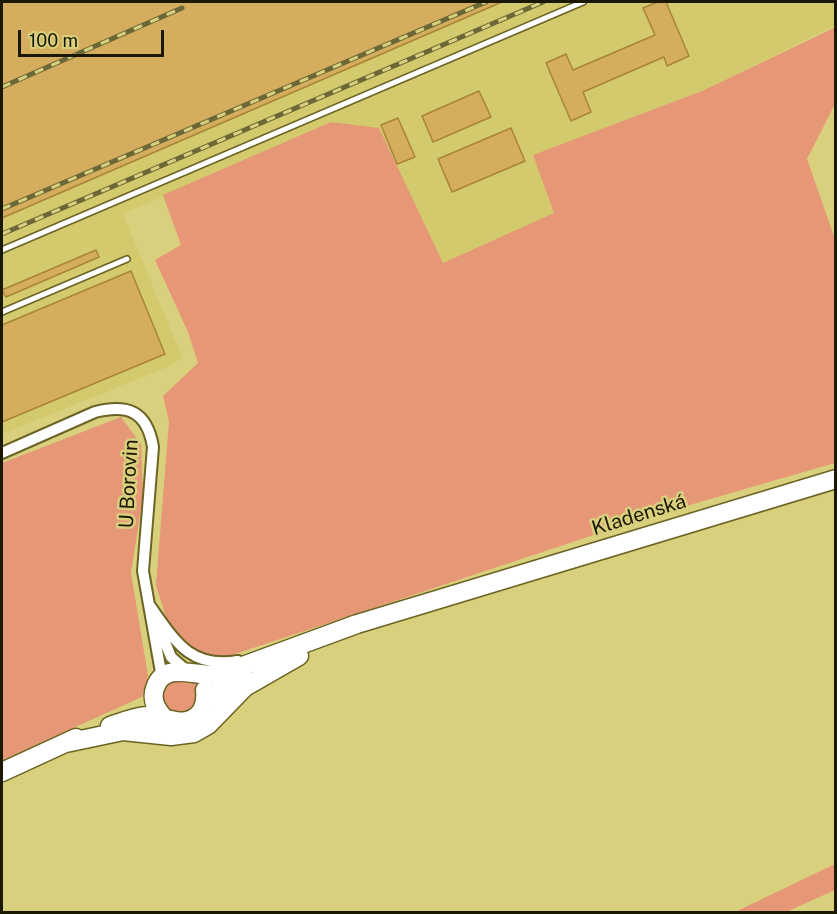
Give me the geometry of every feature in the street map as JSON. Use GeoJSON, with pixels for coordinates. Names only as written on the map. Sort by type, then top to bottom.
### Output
{"type":"FeatureCollection","features":[{"type":"Feature","properties":{"kind":"main road","name":"Kladenská"},"geometry":{"type":"LineString","coordinates":[[456,595],[836,479]]}},
{"type":"Feature","properties":{"kind":"main road"},"geometry":{"type":"LineString","coordinates":[[164,718],[154,703],[154,694],[162,678],[174,671],[221,675],[311,640],[456,595]]}},
{"type":"Feature","properties":{"kind":"main road"},"geometry":{"type":"LineString","coordinates":[[66,743],[134,718],[164,718],[178,722],[192,719],[205,702],[233,681],[456,595]]}},
{"type":"Feature","properties":{"kind":"main road"},"geometry":{"type":"LineString","coordinates":[[66,743],[123,731],[171,736],[194,733],[208,725],[245,687],[299,656]]}},
{"type":"Feature","properties":{"kind":"main road"},"geometry":{"type":"LineString","coordinates":[[191,673],[204,687],[205,702]]}},
{"type":"Feature","properties":{"kind":"main road"},"geometry":{"type":"LineString","coordinates":[[2,772],[124,714],[154,694]]}},
{"type":"Feature","properties":{"kind":"street","name":"U Borovin"},"geometry":{"type":"LineString","coordinates":[[2,453],[94,412],[110,409],[127,410],[145,421],[151,431],[153,447],[143,548],[148,601]]}},
{"type":"Feature","properties":{"kind":"street"},"geometry":{"type":"LineString","coordinates":[[148,601],[177,645],[201,659],[219,663],[237,661],[311,640]]}},
{"type":"Feature","properties":{"kind":"street"},"geometry":{"type":"LineString","coordinates":[[148,601],[171,657],[191,673]]}},
{"type":"Feature","properties":{"kind":"street"},"geometry":{"type":"LineString","coordinates":[[148,601],[162,678]]}},
{"type":"Feature","properties":{"kind":"lane"},"geometry":{"type":"LineString","coordinates":[[2,250],[583,2]]}},
{"type":"Feature","properties":{"kind":"lane"},"geometry":{"type":"LineString","coordinates":[[2,312],[126,259]]}},
{"type":"Feature","properties":{"kind":"shaded area"},"geometry":{"type":"Polygon","coordinates":[[[2,2],[835,2],[835,25],[702,91],[533,155],[555,213],[443,264],[378,128],[331,122],[123,214],[182,357],[170,366],[2,434],[2,2]]]}},
{"type":"Feature","properties":{"kind":"shaded area"},"geometry":{"type":"Polygon","coordinates":[[[834,28],[835,104],[807,159],[835,239],[835,463],[648,517],[220,659],[200,653],[177,638],[168,624],[156,585],[169,421],[163,396],[198,363],[188,332],[155,260],[181,245],[163,195],[331,122],[379,128],[443,263],[554,213],[533,155],[702,91],[834,28]]]}},
{"type":"Feature","properties":{"kind":"shaded area"},"geometry":{"type":"Polygon","coordinates":[[[121,417],[141,444],[143,496],[131,573],[148,676],[142,697],[2,760],[2,463],[121,417]]]}},
{"type":"Feature","properties":{"kind":"shaded area"},"geometry":{"type":"Polygon","coordinates":[[[170,680],[195,682],[198,686],[196,710],[176,716],[164,707],[161,692],[170,680]]]}},
{"type":"Feature","properties":{"kind":"shaded area"},"geometry":{"type":"Polygon","coordinates":[[[835,864],[835,890],[786,912],[735,912],[835,864]]]}},
{"type":"Feature","properties":{"kind":"building"},"geometry":{"type":"Polygon","coordinates":[[[2,2],[502,2],[2,218],[2,2]]]}},
{"type":"Feature","properties":{"kind":"building"},"geometry":{"type":"Polygon","coordinates":[[[658,2],[666,2],[689,56],[667,66],[664,57],[583,92],[591,112],[571,121],[546,63],[566,54],[573,70],[655,35],[643,8],[658,2]]]}},
{"type":"Feature","properties":{"kind":"building"},"geometry":{"type":"Polygon","coordinates":[[[479,91],[491,117],[433,142],[422,116],[479,91]]]}},
{"type":"Feature","properties":{"kind":"building"},"geometry":{"type":"Polygon","coordinates":[[[398,118],[415,157],[397,164],[381,125],[398,118]]]}},
{"type":"Feature","properties":{"kind":"building"},"geometry":{"type":"Polygon","coordinates":[[[511,128],[525,161],[452,192],[438,159],[511,128]]]}},
{"type":"Feature","properties":{"kind":"building"},"geometry":{"type":"Polygon","coordinates":[[[96,250],[99,257],[6,297],[2,290],[96,250]]]}},
{"type":"Feature","properties":{"kind":"building"},"geometry":{"type":"Polygon","coordinates":[[[131,271],[165,354],[2,422],[2,325],[131,271]]]}},
{"type":"Feature","properties":{"kind":"railway"},"geometry":{"type":"LineString","coordinates":[[2,209],[486,2]]}},
{"type":"Feature","properties":{"kind":"railway"},"geometry":{"type":"LineString","coordinates":[[2,234],[543,2]]}},
{"type":"Feature","properties":{"kind":"railway"},"geometry":{"type":"LineString","coordinates":[[2,87],[182,8]]}}]}
